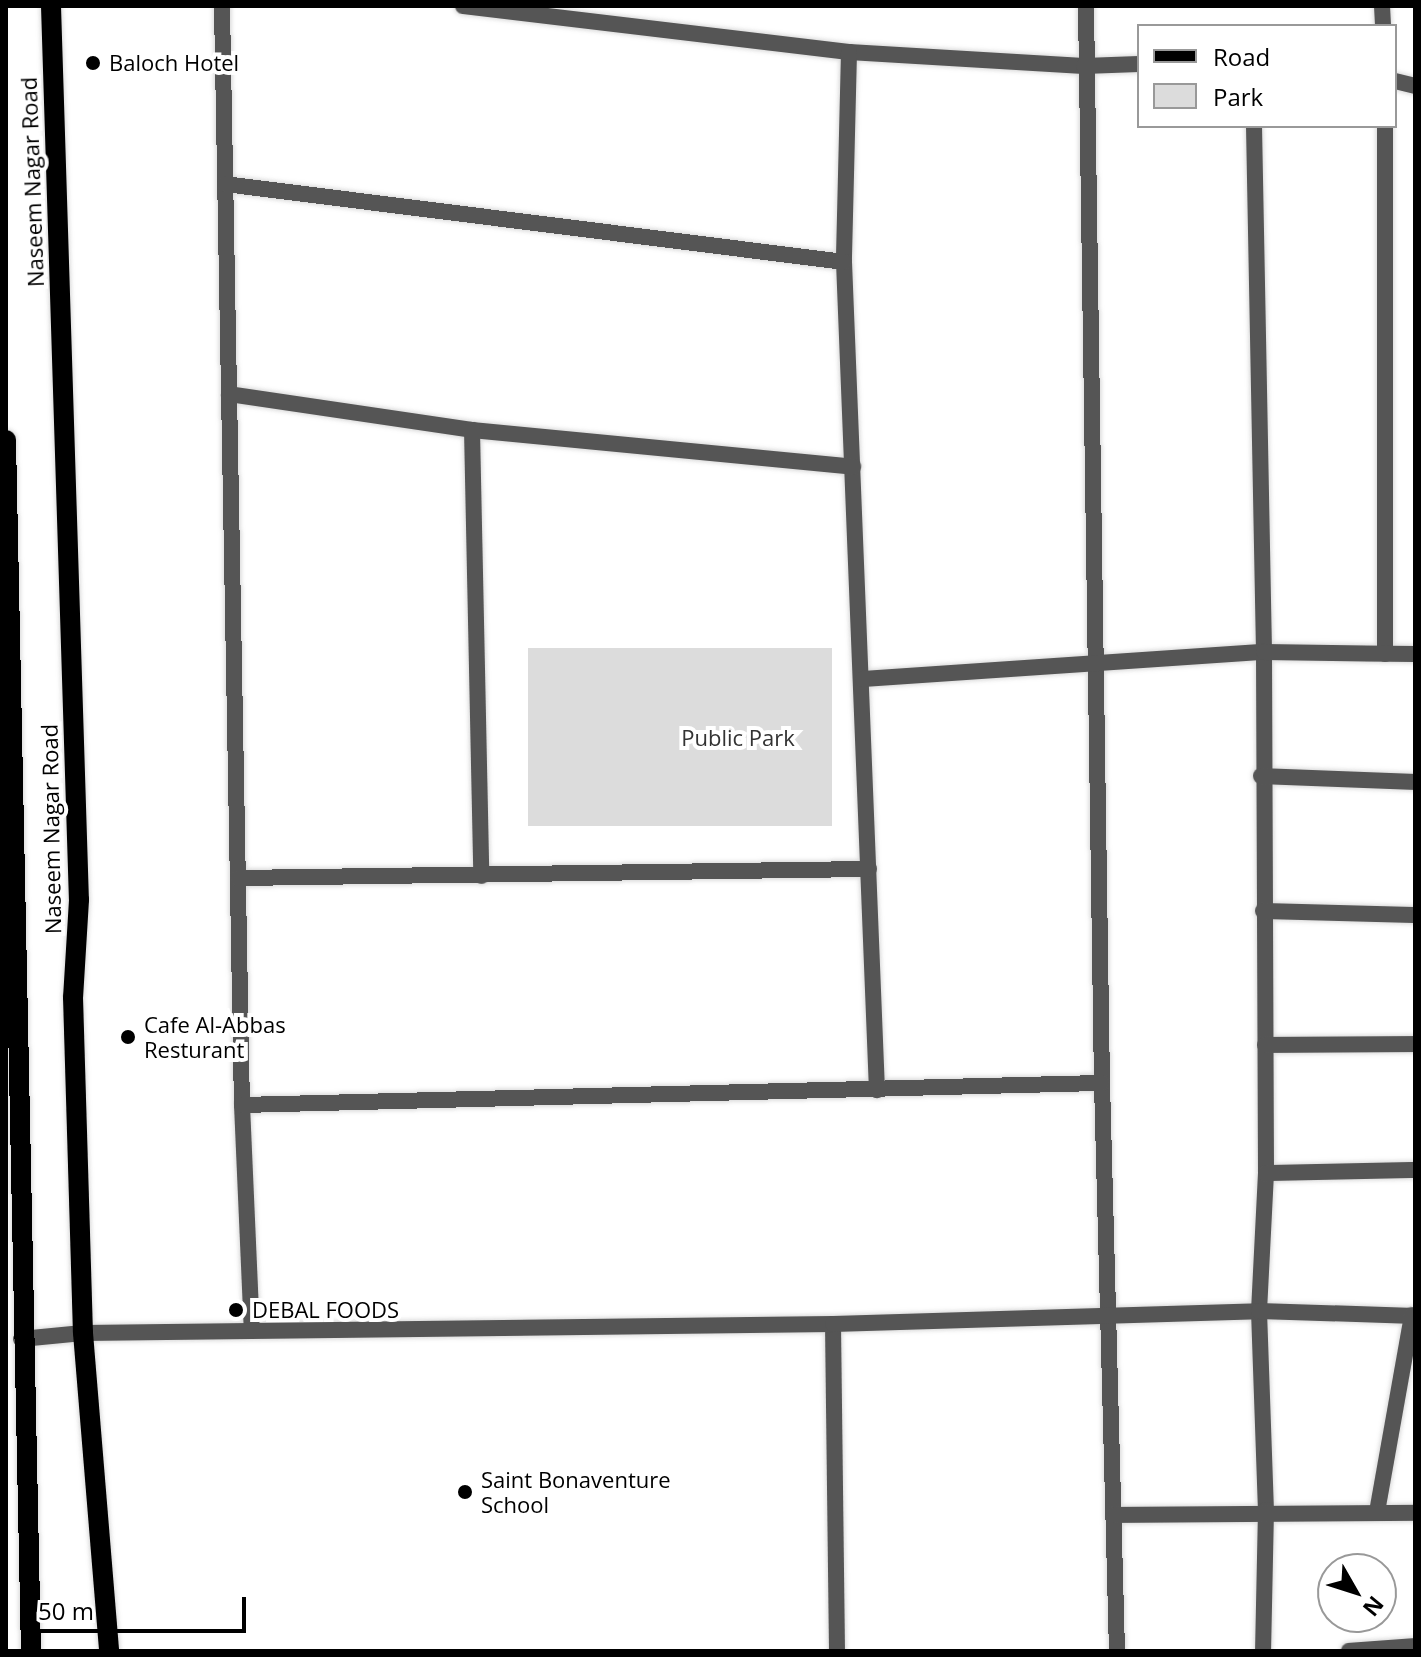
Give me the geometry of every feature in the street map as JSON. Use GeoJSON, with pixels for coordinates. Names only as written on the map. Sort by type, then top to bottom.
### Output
{"type":"FeatureCollection","features":[{"type":"Feature","properties":{"kind":"main road","name":"Naseem Nagar Road"},"geometry":{"type":"LineString","coordinates":[[51,6],[79,900],[73,997],[83,1333],[109,1651]]}},
{"type":"Feature","properties":{"kind":"main road","name":"Naseem Nagar Road"},"geometry":{"type":"LineString","coordinates":[[6,440],[13,1292],[21,1339],[31,1651]]}},
{"type":"Feature","properties":{"kind":"street"},"geometry":{"type":"LineString","coordinates":[[222,6],[242,1105],[252,1330]]}},
{"type":"Feature","properties":{"kind":"street"},"geometry":{"type":"LineString","coordinates":[[463,6],[849,52],[1084,66],[1137,64]]}},
{"type":"Feature","properties":{"kind":"street"},"geometry":{"type":"LineString","coordinates":[[1086,6],[1084,66],[1102,1083],[1117,1651]]}},
{"type":"Feature","properties":{"kind":"street"},"geometry":{"type":"LineString","coordinates":[[849,52],[844,262],[877,1090]]}},
{"type":"Feature","properties":{"kind":"street"},"geometry":{"type":"LineString","coordinates":[[1254,128],[1264,652],[1261,776],[1266,1173],[1259,1311],[1266,1510],[1263,1651]]}},
{"type":"Feature","properties":{"kind":"street"},"geometry":{"type":"LineString","coordinates":[[1385,128],[1385,654]]}},
{"type":"Feature","properties":{"kind":"street"},"geometry":{"type":"LineString","coordinates":[[225,184],[844,262]]}},
{"type":"Feature","properties":{"kind":"street"},"geometry":{"type":"LineString","coordinates":[[229,394],[472,430],[853,467]]}},
{"type":"Feature","properties":{"kind":"street"},"geometry":{"type":"LineString","coordinates":[[472,430],[481,876]]}},
{"type":"Feature","properties":{"kind":"street"},"geometry":{"type":"LineString","coordinates":[[863,679],[1096,660],[1264,652],[1415,654]]}},
{"type":"Feature","properties":{"kind":"street"},"geometry":{"type":"LineString","coordinates":[[1261,776],[1415,782]]}},
{"type":"Feature","properties":{"kind":"street"},"geometry":{"type":"LineString","coordinates":[[238,878],[869,869]]}},
{"type":"Feature","properties":{"kind":"street"},"geometry":{"type":"LineString","coordinates":[[1263,911],[1415,915]]}},
{"type":"Feature","properties":{"kind":"street"},"geometry":{"type":"LineString","coordinates":[[1265,1045],[1415,1044]]}},
{"type":"Feature","properties":{"kind":"street"},"geometry":{"type":"LineString","coordinates":[[242,1105],[1102,1083]]}},
{"type":"Feature","properties":{"kind":"street"},"geometry":{"type":"LineString","coordinates":[[1266,1173],[1415,1170]]}},
{"type":"Feature","properties":{"kind":"street"},"geometry":{"type":"LineString","coordinates":[[21,1339],[83,1333],[833,1324],[1259,1311],[1414,1316],[1377,1512]]}},
{"type":"Feature","properties":{"kind":"street"},"geometry":{"type":"LineString","coordinates":[[833,1324],[837,1651]]}},
{"type":"Feature","properties":{"kind":"street"},"geometry":{"type":"LineString","coordinates":[[1114,1515],[1266,1510],[1415,1513]]}},
{"type":"Feature","properties":{"kind":"street"},"geometry":{"type":"LineString","coordinates":[[1349,1651],[1415,1646]]}},
{"type":"Feature","properties":{"kind":"green space","name":"Public Park"},"geometry":{"type":"Polygon","coordinates":[[[528,648],[832,648],[832,826],[528,826],[528,648]]]}},
{"type":"Feature","properties":{"kind":"place","name":"Baloch Hotel"},"geometry":{"type":"Point","coordinates":[93,63]}},
{"type":"Feature","properties":{"kind":"place","name":"Cafe Al-Abbas Resturant"},"geometry":{"type":"Point","coordinates":[128,1037]}},
{"type":"Feature","properties":{"kind":"place","name":"DEBAL FOODS"},"geometry":{"type":"Point","coordinates":[236,1310]}},
{"type":"Feature","properties":{"kind":"place","name":"Saint Bonaventure School"},"geometry":{"type":"Point","coordinates":[465,1492]}}]}
